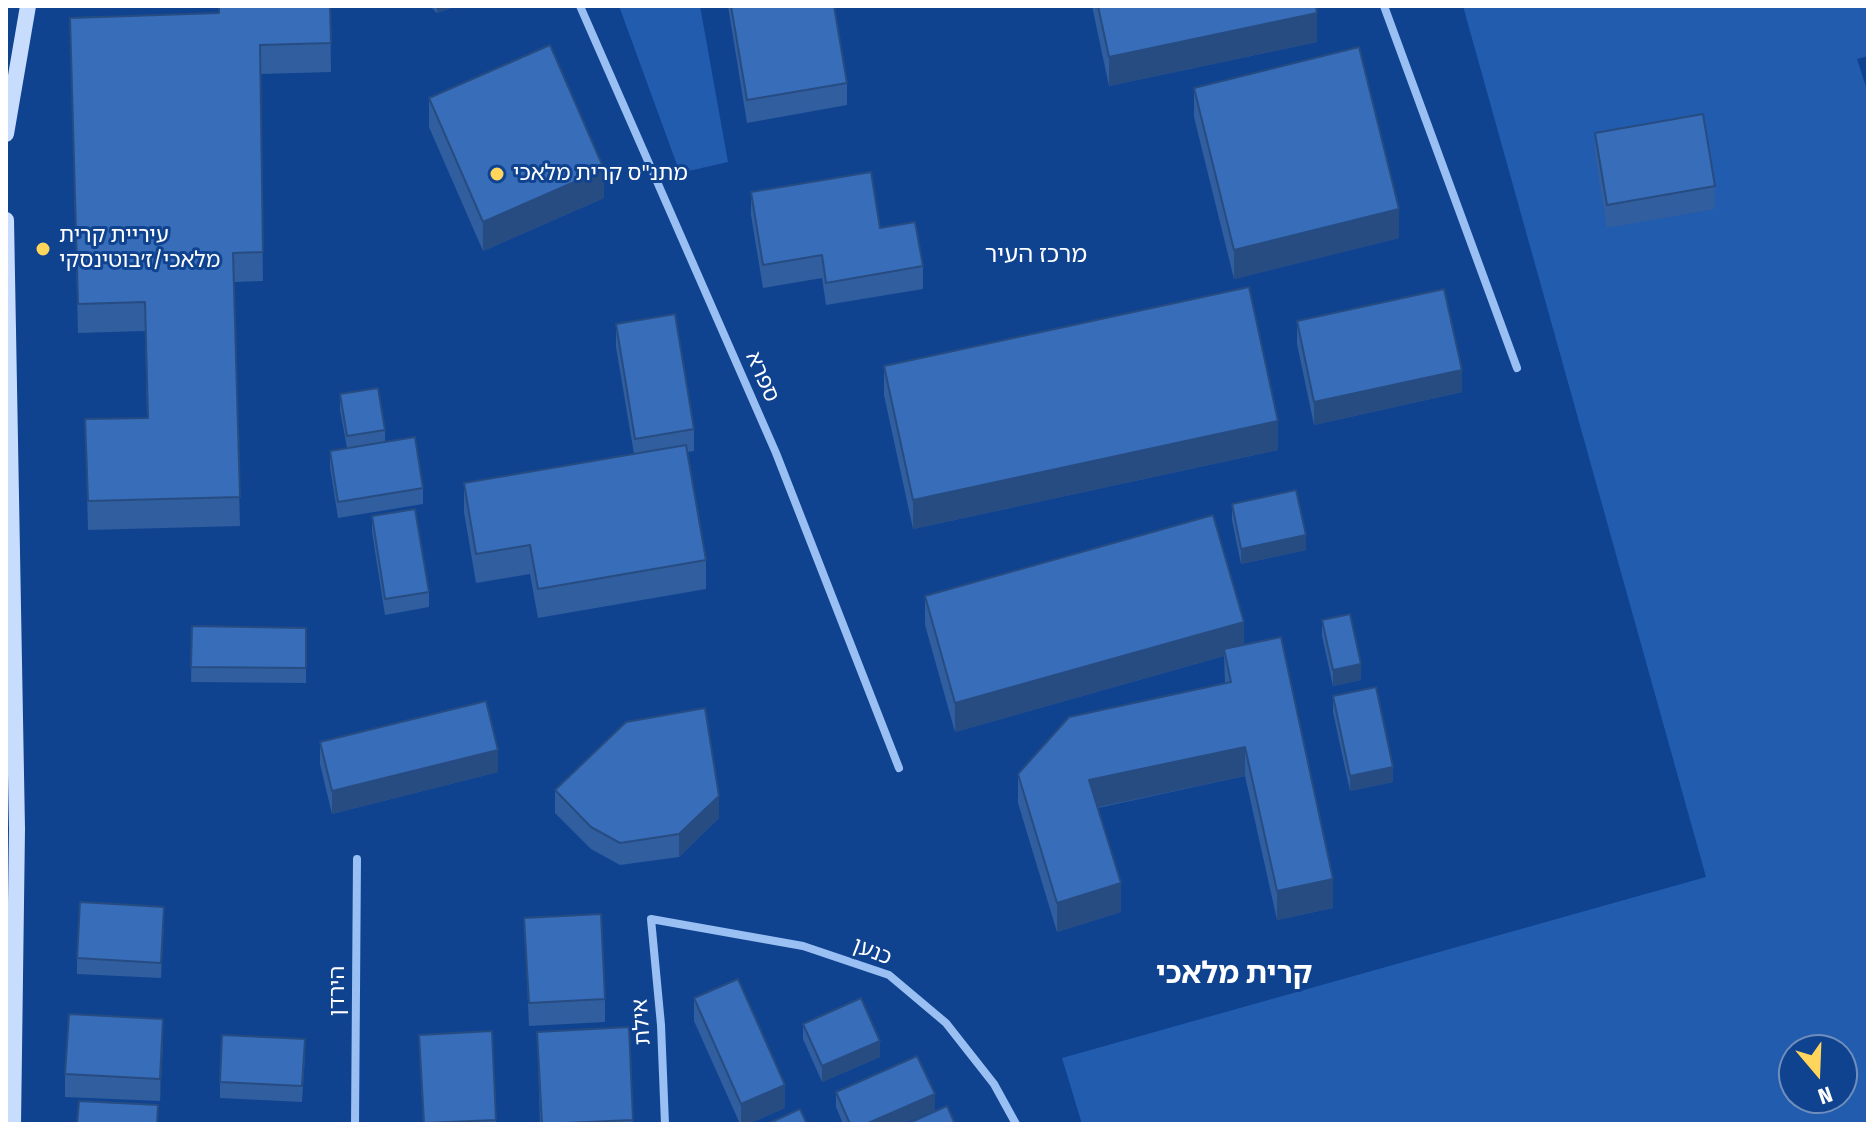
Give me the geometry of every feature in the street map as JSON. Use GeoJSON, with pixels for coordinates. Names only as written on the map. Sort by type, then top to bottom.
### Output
{"type":"FeatureCollection","features":[{"type":"Feature","properties":{"kind":"street"},"geometry":{"type":"LineString","coordinates":[[6,134],[28,6]]}},
{"type":"Feature","properties":{"kind":"street","name":"ספרא"},"geometry":{"type":"LineString","coordinates":[[580,6],[776,453],[899,768]]}},
{"type":"Feature","properties":{"kind":"street"},"geometry":{"type":"LineString","coordinates":[[1384,6],[1517,368]]}},
{"type":"Feature","properties":{"kind":"street"},"geometry":{"type":"LineString","coordinates":[[6,220],[13,1124]]}},
{"type":"Feature","properties":{"kind":"street","name":"הירדן"},"geometry":{"type":"LineString","coordinates":[[355,1124],[357,859]]}},
{"type":"Feature","properties":{"kind":"street","name":"אילת"},"geometry":{"type":"LineString","coordinates":[[651,919],[661,1025],[665,1124]]}},
{"type":"Feature","properties":{"kind":"street","name":"כנען"},"geometry":{"type":"LineString","coordinates":[[651,919],[803,946],[889,975],[946,1023],[994,1084],[1016,1124]]}},
{"type":"Feature","properties":{"kind":"shaded area"},"geometry":{"type":"Polygon","coordinates":[[[619,6],[700,6],[728,162],[680,173],[619,6]]]}},
{"type":"Feature","properties":{"kind":"shaded area"},"geometry":{"type":"Polygon","coordinates":[[[1463,6],[1868,6],[1868,56],[1857,59],[1868,93],[1868,1124],[1082,1124],[1062,1058],[1706,877],[1463,6]]]}},
{"type":"Feature","properties":{"kind":"building"},"geometry":{"type":"Polygon","coordinates":[[[219,6],[330,6],[331,43],[260,45],[263,252],[233,253],[240,497],[88,501],[85,419],[148,418],[145,302],[78,304],[70,18],[219,13],[219,6]]]}},
{"type":"Feature","properties":{"kind":"building"},"geometry":{"type":"Polygon","coordinates":[[[731,6],[834,6],[847,83],[747,100],[731,6]]]}},
{"type":"Feature","properties":{"kind":"building"},"geometry":{"type":"Polygon","coordinates":[[[1098,6],[1316,6],[1317,13],[1109,57],[1098,6]]]}},
{"type":"Feature","properties":{"kind":"building"},"geometry":{"type":"Polygon","coordinates":[[[550,45],[604,169],[483,222],[429,98],[550,45]]]}},
{"type":"Feature","properties":{"kind":"building"},"geometry":{"type":"Polygon","coordinates":[[[1359,47],[1399,209],[1234,250],[1194,88],[1359,47]]]}},
{"type":"Feature","properties":{"kind":"building"},"geometry":{"type":"Polygon","coordinates":[[[1703,114],[1715,186],[1607,205],[1595,133],[1703,114]]]}},
{"type":"Feature","properties":{"kind":"building"},"geometry":{"type":"Polygon","coordinates":[[[871,172],[880,228],[915,222],[923,266],[826,283],[822,255],[763,265],[751,192],[871,172]]]}},
{"type":"Feature","properties":{"kind":"building"},"geometry":{"type":"Polygon","coordinates":[[[1249,287],[1278,421],[913,500],[884,366],[1249,287]]]}},
{"type":"Feature","properties":{"kind":"building"},"geometry":{"type":"Polygon","coordinates":[[[1444,289],[1462,370],[1314,402],[1297,321],[1444,289]]]}},
{"type":"Feature","properties":{"kind":"building"},"geometry":{"type":"Polygon","coordinates":[[[675,314],[694,429],[635,439],[616,324],[675,314]]]}},
{"type":"Feature","properties":{"kind":"building"},"geometry":{"type":"Polygon","coordinates":[[[378,388],[385,430],[347,436],[340,394],[378,388]]]}},
{"type":"Feature","properties":{"kind":"building"},"geometry":{"type":"Polygon","coordinates":[[[415,437],[423,488],[338,502],[330,451],[415,437]]]}},
{"type":"Feature","properties":{"kind":"building"},"geometry":{"type":"Polygon","coordinates":[[[686,445],[706,560],[538,589],[530,545],[476,554],[464,483],[686,445]]]}},
{"type":"Feature","properties":{"kind":"building"},"geometry":{"type":"Polygon","coordinates":[[[1296,490],[1306,535],[1241,549],[1232,504],[1296,490]]]}},
{"type":"Feature","properties":{"kind":"building"},"geometry":{"type":"Polygon","coordinates":[[[415,509],[429,592],[385,599],[372,516],[415,509]]]}},
{"type":"Feature","properties":{"kind":"building"},"geometry":{"type":"Polygon","coordinates":[[[1213,515],[1244,622],[955,703],[925,596],[1213,515]]]}},
{"type":"Feature","properties":{"kind":"building"},"geometry":{"type":"Polygon","coordinates":[[[1350,614],[1361,664],[1333,670],[1322,620],[1350,614]]]}},
{"type":"Feature","properties":{"kind":"building"},"geometry":{"type":"Polygon","coordinates":[[[192,626],[306,628],[306,668],[191,667],[192,626]]]}},
{"type":"Feature","properties":{"kind":"building"},"geometry":{"type":"Polygon","coordinates":[[[1281,637],[1333,879],[1277,891],[1245,747],[1089,780],[1121,883],[1057,903],[1018,774],[1069,717],[1231,682],[1224,649],[1281,637]]]}},
{"type":"Feature","properties":{"kind":"building"},"geometry":{"type":"Polygon","coordinates":[[[1376,687],[1393,767],[1350,776],[1333,696],[1376,687]]]}},
{"type":"Feature","properties":{"kind":"building"},"geometry":{"type":"Polygon","coordinates":[[[486,701],[498,750],[332,791],[320,742],[486,701]]]}},
{"type":"Feature","properties":{"kind":"building"},"geometry":{"type":"Polygon","coordinates":[[[705,708],[719,796],[679,834],[620,843],[591,827],[555,790],[626,722],[705,708]]]}},
{"type":"Feature","properties":{"kind":"building"},"geometry":{"type":"Polygon","coordinates":[[[80,902],[164,907],[161,963],[77,958],[80,902]]]}},
{"type":"Feature","properties":{"kind":"building"},"geometry":{"type":"Polygon","coordinates":[[[601,914],[605,999],[529,1003],[524,918],[601,914]]]}},
{"type":"Feature","properties":{"kind":"building"},"geometry":{"type":"Polygon","coordinates":[[[738,979],[785,1085],[741,1104],[694,998],[738,979]]]}},
{"type":"Feature","properties":{"kind":"building"},"geometry":{"type":"Polygon","coordinates":[[[861,998],[880,1041],[822,1066],[803,1024],[861,998]]]}},
{"type":"Feature","properties":{"kind":"building"},"geometry":{"type":"Polygon","coordinates":[[[69,1014],[163,1019],[160,1079],[65,1074],[69,1014]]]}},
{"type":"Feature","properties":{"kind":"building"},"geometry":{"type":"Polygon","coordinates":[[[629,1027],[633,1120],[542,1124],[537,1032],[629,1027]]]}},
{"type":"Feature","properties":{"kind":"building"},"geometry":{"type":"Polygon","coordinates":[[[492,1031],[496,1120],[424,1123],[419,1035],[492,1031]]]}},
{"type":"Feature","properties":{"kind":"building"},"geometry":{"type":"Polygon","coordinates":[[[222,1035],[305,1039],[302,1086],[220,1082],[222,1035]]]}},
{"type":"Feature","properties":{"kind":"building"},"geometry":{"type":"Polygon","coordinates":[[[917,1056],[935,1094],[866,1124],[850,1124],[836,1092],[917,1056]]]}},
{"type":"Feature","properties":{"kind":"building"},"geometry":{"type":"Polygon","coordinates":[[[79,1101],[158,1105],[157,1124],[77,1124],[79,1101]]]}},
{"type":"Feature","properties":{"kind":"building"},"geometry":{"type":"Polygon","coordinates":[[[947,1106],[955,1124],[907,1124],[947,1106]]]}},
{"type":"Feature","properties":{"kind":"building"},"geometry":{"type":"Polygon","coordinates":[[[800,1109],[807,1124],[767,1124],[800,1109]]]}},
{"type":"Feature","properties":{"kind":"place","name":"מתנ\"ס קרית מלאכי"},"geometry":{"type":"Point","coordinates":[497,174]}},
{"type":"Feature","properties":{"kind":"place","name":"עיריית קרית מלאכי/ז׳בוטינסקי"},"geometry":{"type":"Point","coordinates":[43,249]}},
{"type":"Feature","properties":{"kind":"district","name":"מרכז העיר"},"geometry":{"type":"Point","coordinates":[1036,255]}},
{"type":"Feature","properties":{"kind":"district","name":"קרית מלאכי"},"geometry":{"type":"Point","coordinates":[1234,975]}}]}
